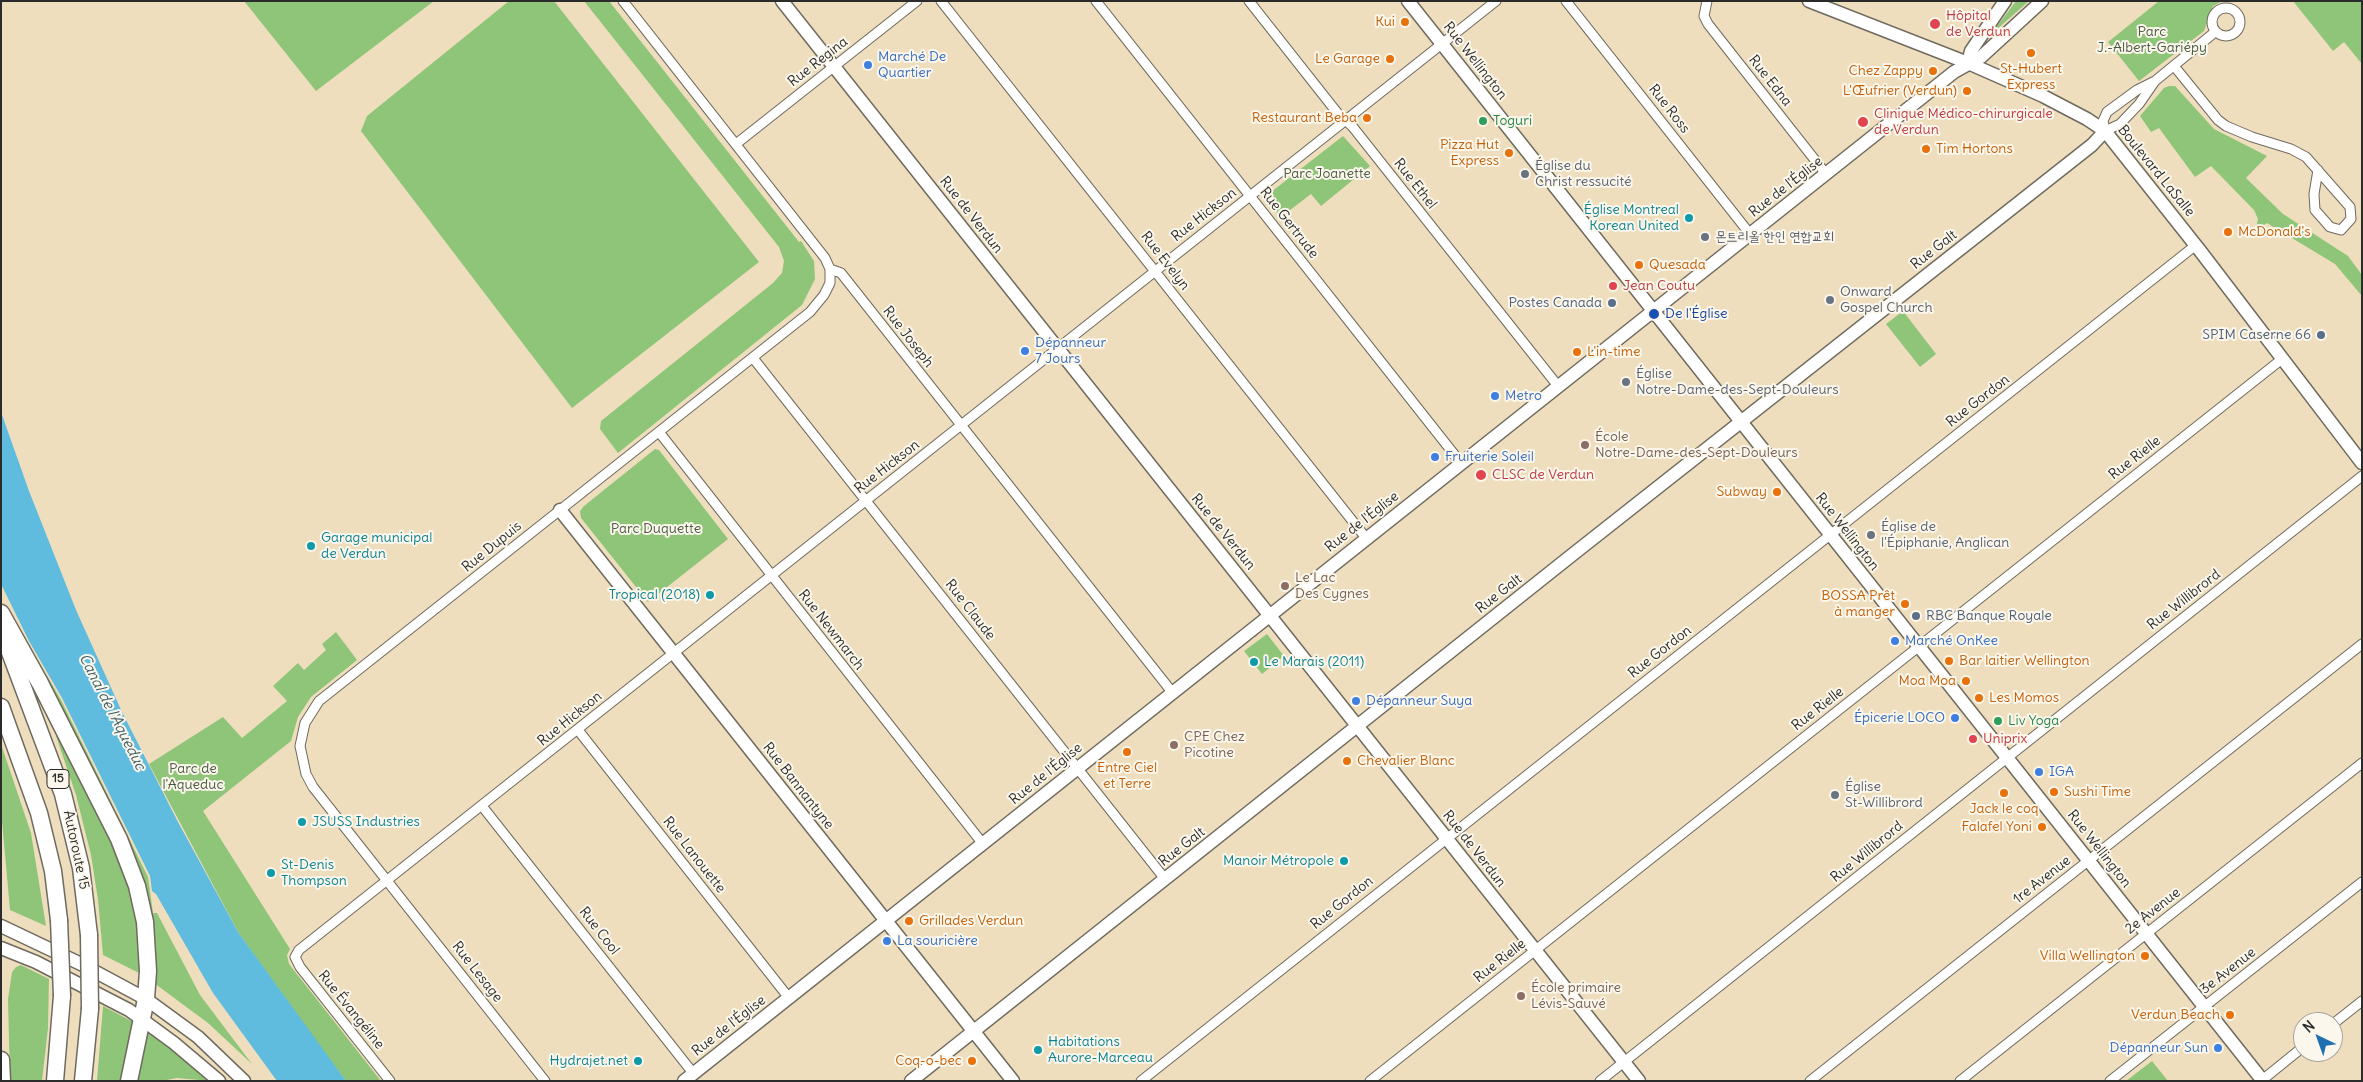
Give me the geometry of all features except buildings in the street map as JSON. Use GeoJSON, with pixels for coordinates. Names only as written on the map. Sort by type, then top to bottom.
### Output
{"type":"FeatureCollection","features":[{"type":"Feature","properties":{"kind":"highway"},"geometry":{"type":"LineString","coordinates":[[1,613],[40,682],[132,869],[145,922],[148,957],[146,999],[129,1081]]}},
{"type":"Feature","properties":{"kind":"highway","name":"Autoroute 15"},"geometry":{"type":"LineString","coordinates":[[1,630],[63,794],[81,868],[89,935],[90,1010],[83,1081]]}},
{"type":"Feature","properties":{"kind":"highway","name":"Autoroute 15"},"geometry":{"type":"LineString","coordinates":[[1,707],[39,813],[52,871],[59,920],[62,996],[55,1081]]}},
{"type":"Feature","properties":{"kind":"highway"},"geometry":{"type":"LineString","coordinates":[[1,1060],[2,1081]]}},
{"type":"Feature","properties":{"kind":"main road","name":"Rue de Verdun"},"geometry":{"type":"LineString","coordinates":[[782,1],[1639,1081]]}},
{"type":"Feature","properties":{"kind":"main road","name":"Rue Wellington"},"geometry":{"type":"LineString","coordinates":[[1408,1],[2262,1080]]}},
{"type":"Feature","properties":{"kind":"main road","name":"Boulevard LaSalle"},"geometry":{"type":"LineString","coordinates":[[1809,1],[1968,63],[2052,101],[2087,119],[2105,131],[2196,245],[2362,463]]}},
{"type":"Feature","properties":{"kind":"main road","name":"Rue de l'Église"},"geometry":{"type":"LineString","coordinates":[[1968,63],[1971,51],[2005,1]]}},
{"type":"Feature","properties":{"kind":"main road","name":"Rue de l'Église"},"geometry":{"type":"LineString","coordinates":[[689,1077],[1653,310],[1968,63],[1981,57],[2042,1]]}},
{"type":"Feature","properties":{"kind":"main road","name":"Rue Galt"},"geometry":{"type":"LineString","coordinates":[[911,1081],[2084,151],[2105,131]]}},
{"type":"Feature","properties":{"kind":"main road","name":"Rue Bannantyne"},"geometry":{"type":"LineString","coordinates":[[560,510],[1012,1081]]}},
{"type":"Feature","properties":{"kind":"main road"},"geometry":{"type":"LineString","coordinates":[[1,926],[81,964],[146,999],[198,1037],[244,1081]]}},
{"type":"Feature","properties":{"kind":"main road"},"geometry":{"type":"LineString","coordinates":[[1,948],[98,993],[142,1019],[186,1052],[218,1081]]}},
{"type":"Feature","properties":{"kind":"street","name":"Rue Joseph"},"geometry":{"type":"LineString","coordinates":[[623,1],[825,258],[830,270],[841,273],[1172,692]]}},
{"type":"Feature","properties":{"kind":"street","name":"Rue Regina"},"geometry":{"type":"LineString","coordinates":[[736,144],[917,1]]}},
{"type":"Feature","properties":{"kind":"street","name":"Rue Evelyn"},"geometry":{"type":"LineString","coordinates":[[942,1],[1366,538]]}},
{"type":"Feature","properties":{"kind":"street","name":"Rue Gertrude"},"geometry":{"type":"LineString","coordinates":[[1096,1],[1461,463]]}},
{"type":"Feature","properties":{"kind":"street","name":"Rue Ethel"},"geometry":{"type":"LineString","coordinates":[[1249,1],[1558,386]]}},
{"type":"Feature","properties":{"kind":"street","name":"Rue Hickson"},"geometry":{"type":"LineString","coordinates":[[296,954],[1496,1]]}},
{"type":"Feature","properties":{"kind":"street","name":"Rue Ross"},"geometry":{"type":"LineString","coordinates":[[1566,1],[1750,234]]}},
{"type":"Feature","properties":{"kind":"street","name":"Rue Edna"},"geometry":{"type":"LineString","coordinates":[[1707,1],[1704,16],[1708,24],[1826,174]]}},
{"type":"Feature","properties":{"kind":"street","name":"Rue Galt"},"geometry":{"type":"LineString","coordinates":[[2155,81],[2139,104],[2120,124],[2105,131],[2103,121],[2107,112],[2137,90],[2155,81],[2215,32]]}},
{"type":"Feature","properties":{"kind":"street"},"geometry":{"type":"LineString","coordinates":[[2174,66],[2218,120],[2226,126],[2252,137],[2299,152],[2318,170],[2350,207],[2352,219],[2341,230],[2330,227],[2315,210],[2314,194],[2318,170]]}},
{"type":"Feature","properties":{"kind":"street","name":"Rue Gordon"},"geometry":{"type":"LineString","coordinates":[[1141,1081],[2196,245]]}},
{"type":"Feature","properties":{"kind":"street","name":"Rue Dupuis"},"geometry":{"type":"LineString","coordinates":[[387,881],[320,796],[306,774],[300,746],[305,723],[314,707],[753,358],[819,302],[830,283],[830,270]]}},
{"type":"Feature","properties":{"kind":"street","name":"Rue Claude"},"geometry":{"type":"LineString","coordinates":[[753,358],[1165,879]]}},
{"type":"Feature","properties":{"kind":"street","name":"Rue Rielle"},"geometry":{"type":"LineString","coordinates":[[1370,1081],[2282,359]]}},
{"type":"Feature","properties":{"kind":"street","name":"Rue Newmarch"},"geometry":{"type":"LineString","coordinates":[[659,432],[983,844]]}},
{"type":"Feature","properties":{"kind":"street","name":"Rue Willibrord"},"geometry":{"type":"LineString","coordinates":[[1600,1081],[2362,476]]}},
{"type":"Feature","properties":{"kind":"street","name":"1re Avenue"},"geometry":{"type":"LineString","coordinates":[[1810,1081],[2362,644]]}},
{"type":"Feature","properties":{"kind":"street","name":"Rue Lanouette"},"geometry":{"type":"LineString","coordinates":[[578,730],[789,998]]}},
{"type":"Feature","properties":{"kind":"street","name":"2e Avenue"},"geometry":{"type":"LineString","coordinates":[[1960,1081],[2362,763]]}},
{"type":"Feature","properties":{"kind":"street","name":"Rue Cool"},"geometry":{"type":"LineString","coordinates":[[482,806],[689,1077]]}},
{"type":"Feature","properties":{"kind":"street","name":"Rue Lesage"},"geometry":{"type":"LineString","coordinates":[[387,881],[545,1081]]}},
{"type":"Feature","properties":{"kind":"street","name":"3e Avenue"},"geometry":{"type":"LineString","coordinates":[[2110,1081],[2362,882]]}},
{"type":"Feature","properties":{"kind":"street","name":"Rue Évangéline"},"geometry":{"type":"LineString","coordinates":[[296,954],[300,967],[390,1081]]}},
{"type":"Feature","properties":{"kind":"street"},"geometry":{"type":"LineString","coordinates":[[2343,1016],[2362,1001]]}},
{"type":"Feature","properties":{"kind":"street"},"geometry":{"type":"LineString","coordinates":[[2262,1080],[2293,1055]]}},
{"type":"Feature","properties":{"kind":"green space"},"geometry":{"type":"Polygon","coordinates":[[[244,1],[434,1],[316,91],[244,1]]]}},
{"type":"Feature","properties":{"kind":"green space"},"geometry":{"type":"Polygon","coordinates":[[[509,1],[554,1],[759,262],[572,408],[361,131],[367,116],[509,1]]]}},
{"type":"Feature","properties":{"kind":"green space"},"geometry":{"type":"Polygon","coordinates":[[[584,1],[609,1],[799,242],[801,241],[814,261],[815,279],[802,305],[618,453],[600,429],[601,421],[773,283],[782,273],[784,261],[779,247],[584,1]]]}},
{"type":"Feature","properties":{"kind":"green space"},"geometry":{"type":"Polygon","coordinates":[[[2016,1],[2029,1],[1995,31],[1995,29],[2016,1]]]}},
{"type":"Feature","properties":{"kind":"green space","name":"Parc J.-Albert-Gariépy"},"geometry":{"type":"Polygon","coordinates":[[[2159,1],[2222,1],[2213,6],[2204,31],[2139,81],[2108,42],[2159,1]]]}},
{"type":"Feature","properties":{"kind":"green space"},"geometry":{"type":"Polygon","coordinates":[[[2293,1],[2362,1],[2362,64],[2344,42],[2333,51],[2293,1]]]}},
{"type":"Feature","properties":{"kind":"green space"},"geometry":{"type":"Polygon","coordinates":[[[2175,86],[2214,129],[2267,156],[2246,178],[2283,214],[2348,256],[2362,275],[2362,296],[2335,264],[2267,223],[2255,231],[2258,219],[2254,210],[2211,166],[2195,177],[2159,128],[2151,132],[2140,116],[2164,88],[2175,86]]]}},
{"type":"Feature","properties":{"kind":"green space","name":"Parc Joanette"},"geometry":{"type":"Polygon","coordinates":[[[1343,136],[1370,166],[1321,206],[1311,194],[1281,217],[1265,199],[1266,196],[1343,136]]]}},
{"type":"Feature","properties":{"kind":"green space"},"geometry":{"type":"Polygon","coordinates":[[[1903,311],[1936,354],[1920,367],[1886,324],[1903,311]]]}},
{"type":"Feature","properties":{"kind":"green space","name":"Parc Duquette"},"geometry":{"type":"Polygon","coordinates":[[[655,449],[659,450],[728,539],[648,602],[581,518],[580,511],[655,449]]]}},
{"type":"Feature","properties":{"kind":"green space","name":"Parc de l'Aqueduc"},"geometry":{"type":"Polygon","coordinates":[[[336,632],[357,660],[311,697],[298,717],[291,741],[203,811],[290,949],[287,955],[289,964],[381,1081],[346,1081],[310,1033],[238,932],[149,764],[223,717],[242,738],[287,701],[273,686],[298,663],[304,670],[326,650],[322,644],[336,632]]]}},
{"type":"Feature","properties":{"kind":"green space"},"geometry":{"type":"Polygon","coordinates":[[[23,634],[61,700],[148,877],[153,913],[157,913],[200,995],[252,1064],[208,1023],[154,983],[152,935],[49,688],[23,634]]]}},
{"type":"Feature","properties":{"kind":"green space"},"geometry":{"type":"Polygon","coordinates":[[[1267,634],[1284,656],[1262,674],[1244,651],[1267,634]]]}},
{"type":"Feature","properties":{"kind":"green space"},"geometry":{"type":"Polygon","coordinates":[[[60,734],[115,843],[137,907],[143,975],[103,955],[98,900],[91,855],[76,795],[56,736],[60,734]]]}},
{"type":"Feature","properties":{"kind":"green space"},"geometry":{"type":"Polygon","coordinates":[[[1,744],[31,833],[46,926],[10,910],[1,810],[1,744]]]}},
{"type":"Feature","properties":{"kind":"green space"},"geometry":{"type":"Polygon","coordinates":[[[21,965],[49,979],[48,1028],[42,1081],[10,1081],[8,999],[12,972],[21,965]]]}},
{"type":"Feature","properties":{"kind":"green space"},"geometry":{"type":"Polygon","coordinates":[[[103,1006],[135,1023],[125,1081],[97,1081],[103,1006]]]}},
{"type":"Feature","properties":{"kind":"green space"},"geometry":{"type":"Polygon","coordinates":[[[147,1032],[169,1046],[210,1081],[177,1078],[161,1081],[135,1081],[147,1032]]]}},
{"type":"Feature","properties":{"kind":"green space"},"geometry":{"type":"Polygon","coordinates":[[[2152,1061],[2168,1081],[2126,1081],[2152,1061]]]}},
{"type":"Feature","properties":{"kind":"water","name":"Canal de l'Aqueduc"},"geometry":{"type":"Polygon","coordinates":[[[1,412],[29,491],[76,610],[122,712],[178,822],[238,932],[346,1081],[277,1081],[213,993],[156,894],[152,891],[150,876],[62,698],[29,641],[1,584],[1,412]]]}},
{"type":"Feature","properties":{"kind":"place","name":"Kui"},"geometry":{"type":"Point","coordinates":[1405,22]}},
{"type":"Feature","properties":{"kind":"place","name":"Hôpital de Verdun"},"geometry":{"type":"Point","coordinates":[1935,24]}},
{"type":"Feature","properties":{"kind":"place","name":"St-Hubert Express"},"geometry":{"type":"Point","coordinates":[2031,53]}},
{"type":"Feature","properties":{"kind":"place","name":"Le Garage"},"geometry":{"type":"Point","coordinates":[1390,59]}},
{"type":"Feature","properties":{"kind":"place","name":"Marché De Quartier"},"geometry":{"type":"Point","coordinates":[868,65]}},
{"type":"Feature","properties":{"kind":"place","name":"Chez Zappy"},"geometry":{"type":"Point","coordinates":[1933,71]}},
{"type":"Feature","properties":{"kind":"place","name":"L'Œufrier (Verdun)"},"geometry":{"type":"Point","coordinates":[1967,91]}},
{"type":"Feature","properties":{"kind":"place","name":"Restaurant Beba"},"geometry":{"type":"Point","coordinates":[1367,118]}},
{"type":"Feature","properties":{"kind":"place","name":"Toguri"},"geometry":{"type":"Point","coordinates":[1483,121]}},
{"type":"Feature","properties":{"kind":"place","name":"Clinique Médico-chirurgicale de Verdun"},"geometry":{"type":"Point","coordinates":[1863,122]}},
{"type":"Feature","properties":{"kind":"place","name":"Tim Hortons"},"geometry":{"type":"Point","coordinates":[1926,149]}},
{"type":"Feature","properties":{"kind":"place","name":"Pizza Hut Express"},"geometry":{"type":"Point","coordinates":[1509,153]}},
{"type":"Feature","properties":{"kind":"place","name":"Église du Christ ressucité"},"geometry":{"type":"Point","coordinates":[1525,174]}},
{"type":"Feature","properties":{"kind":"place","name":"Église Montreal Korean United"},"geometry":{"type":"Point","coordinates":[1689,218]}},
{"type":"Feature","properties":{"kind":"place","name":"McDonald's"},"geometry":{"type":"Point","coordinates":[2228,232]}},
{"type":"Feature","properties":{"kind":"place","name":"몬트리올 한인 연합교회"},"geometry":{"type":"Point","coordinates":[1705,237]}},
{"type":"Feature","properties":{"kind":"place","name":"Quesada"},"geometry":{"type":"Point","coordinates":[1639,265]}},
{"type":"Feature","properties":{"kind":"place","name":"Jean Coutu"},"geometry":{"type":"Point","coordinates":[1613,286]}},
{"type":"Feature","properties":{"kind":"place","name":"Onward Gospel Church"},"geometry":{"type":"Point","coordinates":[1830,300]}},
{"type":"Feature","properties":{"kind":"place","name":"Postes Canada"},"geometry":{"type":"Point","coordinates":[1612,303]}},
{"type":"Feature","properties":{"kind":"place","name":"De l'Église"},"geometry":{"type":"Point","coordinates":[1654,314]}},
{"type":"Feature","properties":{"kind":"place","name":"SPIM Caserne 66"},"geometry":{"type":"Point","coordinates":[2321,335]}},
{"type":"Feature","properties":{"kind":"place","name":"Dépanneur 7 Jours"},"geometry":{"type":"Point","coordinates":[1025,351]}},
{"type":"Feature","properties":{"kind":"place","name":"L'in-time"},"geometry":{"type":"Point","coordinates":[1577,352]}},
{"type":"Feature","properties":{"kind":"place","name":"Église Notre-Dame-des-Sept-Douleurs"},"geometry":{"type":"Point","coordinates":[1626,382]}},
{"type":"Feature","properties":{"kind":"place","name":"Metro"},"geometry":{"type":"Point","coordinates":[1495,396]}},
{"type":"Feature","properties":{"kind":"place","name":"École Notre-Dame-des-Sept-Douleurs"},"geometry":{"type":"Point","coordinates":[1585,445]}},
{"type":"Feature","properties":{"kind":"place","name":"Fruiterie Soleil"},"geometry":{"type":"Point","coordinates":[1435,457]}},
{"type":"Feature","properties":{"kind":"place","name":"CLSC de Verdun"},"geometry":{"type":"Point","coordinates":[1481,475]}},
{"type":"Feature","properties":{"kind":"place","name":"Subway"},"geometry":{"type":"Point","coordinates":[1777,492]}},
{"type":"Feature","properties":{"kind":"place","name":"Église de l'Épiphanie, Anglican"},"geometry":{"type":"Point","coordinates":[1871,535]}},
{"type":"Feature","properties":{"kind":"place","name":"Garage municipal de Verdun"},"geometry":{"type":"Point","coordinates":[311,546]}},
{"type":"Feature","properties":{"kind":"place","name":"Le Lac Des Cygnes"},"geometry":{"type":"Point","coordinates":[1285,586]}},
{"type":"Feature","properties":{"kind":"place","name":"Tropical (2018)"},"geometry":{"type":"Point","coordinates":[710,595]}},
{"type":"Feature","properties":{"kind":"place","name":"BOSSA Prêt à manger"},"geometry":{"type":"Point","coordinates":[1905,604]}},
{"type":"Feature","properties":{"kind":"place","name":"RBC Banque Royale"},"geometry":{"type":"Point","coordinates":[1916,616]}},
{"type":"Feature","properties":{"kind":"place","name":"Marché OnKee"},"geometry":{"type":"Point","coordinates":[1895,641]}},
{"type":"Feature","properties":{"kind":"place","name":"Bar laitier Wellington"},"geometry":{"type":"Point","coordinates":[1949,661]}},
{"type":"Feature","properties":{"kind":"place","name":"Le Marais (2011)"},"geometry":{"type":"Point","coordinates":[1254,662]}},
{"type":"Feature","properties":{"kind":"place","name":"Moa Moa"},"geometry":{"type":"Point","coordinates":[1966,681]}},
{"type":"Feature","properties":{"kind":"place","name":"Les Momos"},"geometry":{"type":"Point","coordinates":[1979,698]}},
{"type":"Feature","properties":{"kind":"place","name":"Dépanneur Suya"},"geometry":{"type":"Point","coordinates":[1356,701]}},
{"type":"Feature","properties":{"kind":"place","name":"Épicerie LOCO"},"geometry":{"type":"Point","coordinates":[1955,718]}},
{"type":"Feature","properties":{"kind":"place","name":"Liv Yoga"},"geometry":{"type":"Point","coordinates":[1998,721]}},
{"type":"Feature","properties":{"kind":"place","name":"Uniprix"},"geometry":{"type":"Point","coordinates":[1973,739]}},
{"type":"Feature","properties":{"kind":"place","name":"CPE Chez Picotine"},"geometry":{"type":"Point","coordinates":[1174,745]}},
{"type":"Feature","properties":{"kind":"place","name":"Entre Ciel et Terre"},"geometry":{"type":"Point","coordinates":[1127,752]}},
{"type":"Feature","properties":{"kind":"place","name":"Chevalier Blanc"},"geometry":{"type":"Point","coordinates":[1347,761]}},
{"type":"Feature","properties":{"kind":"place","name":"IGA"},"geometry":{"type":"Point","coordinates":[2039,772]}},
{"type":"Feature","properties":{"kind":"place","name":"Sushi Time"},"geometry":{"type":"Point","coordinates":[2054,792]}},
{"type":"Feature","properties":{"kind":"place","name":"Jack le coq"},"geometry":{"type":"Point","coordinates":[2004,793]}},
{"type":"Feature","properties":{"kind":"place","name":"Église St-Willibrord"},"geometry":{"type":"Point","coordinates":[1835,795]}},
{"type":"Feature","properties":{"kind":"place","name":"JSUSS Industries"},"geometry":{"type":"Point","coordinates":[302,822]}},
{"type":"Feature","properties":{"kind":"place","name":"Falafel Yoni"},"geometry":{"type":"Point","coordinates":[2042,827]}},
{"type":"Feature","properties":{"kind":"place","name":"Manoir Métropole"},"geometry":{"type":"Point","coordinates":[1344,861]}},
{"type":"Feature","properties":{"kind":"place","name":"St-Denis Thompson"},"geometry":{"type":"Point","coordinates":[271,873]}},
{"type":"Feature","properties":{"kind":"place","name":"Grillades Verdun"},"geometry":{"type":"Point","coordinates":[909,921]}},
{"type":"Feature","properties":{"kind":"place","name":"La souricière"},"geometry":{"type":"Point","coordinates":[887,941]}},
{"type":"Feature","properties":{"kind":"place","name":"Villa Wellington"},"geometry":{"type":"Point","coordinates":[2145,956]}},
{"type":"Feature","properties":{"kind":"place","name":"École primaire Lévis-Sauvé"},"geometry":{"type":"Point","coordinates":[1521,996]}},
{"type":"Feature","properties":{"kind":"place","name":"Verdun Beach"},"geometry":{"type":"Point","coordinates":[2230,1015]}},
{"type":"Feature","properties":{"kind":"place","name":"Dépanneur Sun"},"geometry":{"type":"Point","coordinates":[2218,1048]}},
{"type":"Feature","properties":{"kind":"place","name":"Habitations Aurore-Marceau"},"geometry":{"type":"Point","coordinates":[1038,1050]}},
{"type":"Feature","properties":{"kind":"place","name":"Hydrajet.net"},"geometry":{"type":"Point","coordinates":[638,1061]}},
{"type":"Feature","properties":{"kind":"place","name":"Coq-o-bec"},"geometry":{"type":"Point","coordinates":[972,1061]}}]}
